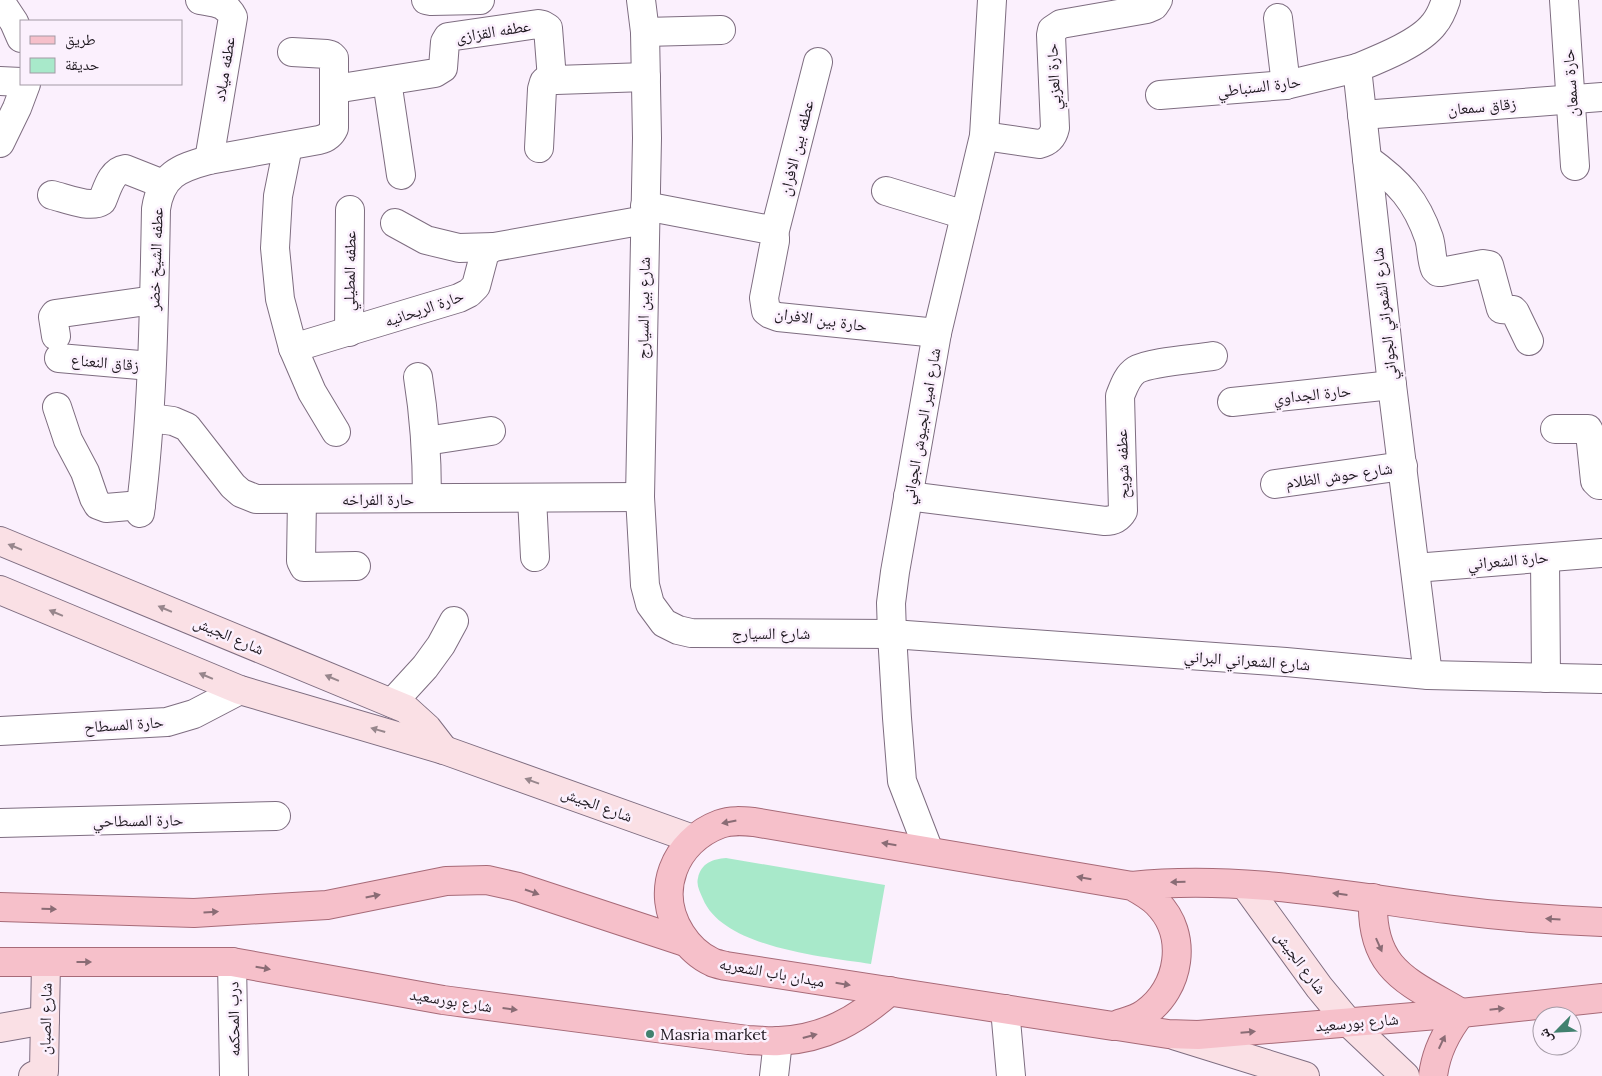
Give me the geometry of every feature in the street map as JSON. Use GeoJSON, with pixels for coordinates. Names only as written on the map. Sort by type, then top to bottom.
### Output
{"type":"FeatureCollection","features":[{"type":"Feature","properties":{"kind":"main road","name":"شارع الجيش"},"geometry":{"type":"LineString","coordinates":[[0,541],[406,709],[427,728],[444,750]]}},
{"type":"Feature","properties":{"kind":"main road","name":"شارع الجيش"},"geometry":{"type":"LineString","coordinates":[[0,590],[240,690],[444,750],[693,839]]}},
{"type":"Feature","properties":{"kind":"main road","name":"ميدان باب الشعريه"},"geometry":{"type":"LineString","coordinates":[[738,820],[754,822],[929,851],[1132,886],[1146,894],[1158,904],[1168,917],[1174,932],[1177,947],[1176,963],[1173,978],[1166,993],[1143,1015],[1113,1026],[726,966],[711,962],[697,953],[686,942],[677,928],[671,913],[668,897],[669,881],[678,858],[693,839],[706,830],[721,824],[738,820]]}},
{"type":"Feature","properties":{"kind":"main road"},"geometry":{"type":"LineString","coordinates":[[0,907],[204,912],[327,905],[446,881],[487,880],[518,887],[686,942]]}},
{"type":"Feature","properties":{"kind":"main road"},"geometry":{"type":"LineString","coordinates":[[1132,886],[1181,882],[1213,882],[1309,890],[1524,917],[1602,922]]}},
{"type":"Feature","properties":{"kind":"main road","name":"شارع الجيش"},"geometry":{"type":"LineString","coordinates":[[1245,885],[1319,987],[1348,1022],[1405,1076]]}},
{"type":"Feature","properties":{"kind":"main road"},"geometry":{"type":"LineString","coordinates":[[1373,898],[1372,919],[1375,936],[1382,952],[1392,966],[1403,978],[1461,1012],[1440,1044],[1434,1063],[1433,1076]]}},
{"type":"Feature","properties":{"kind":"main road","name":"شارع بورسعيد"},"geometry":{"type":"LineString","coordinates":[[0,962],[232,962],[443,1000],[748,1040],[778,1042],[827,1032],[850,1022],[871,1008],[890,991]]}},
{"type":"Feature","properties":{"kind":"main road","name":"شارع الصبان"},"geometry":{"type":"LineString","coordinates":[[40,1074],[45,1020],[46,962]]}},
{"type":"Feature","properties":{"kind":"main road","name":"شارع بورسعيد"},"geometry":{"type":"LineString","coordinates":[[1113,1026],[1168,1034],[1214,1034],[1602,998]]}},
{"type":"Feature","properties":{"kind":"main road"},"geometry":{"type":"LineString","coordinates":[[0,1028],[45,1020]]}},
{"type":"Feature","properties":{"kind":"main road"},"geometry":{"type":"LineString","coordinates":[[1168,1034],[1305,1076]]}},
{"type":"Feature","properties":{"kind":"street","name":"عطفه ميلاد"},"geometry":{"type":"LineString","coordinates":[[200,0],[222,4],[228,9],[232,17],[209,160]]}},
{"type":"Feature","properties":{"kind":"street"},"geometry":{"type":"LineString","coordinates":[[426,0],[480,0]]}},
{"type":"Feature","properties":{"kind":"street","name":"شارع بين السيارج"},"geometry":{"type":"LineString","coordinates":[[641,0],[645,32],[647,138],[640,497],[645,585],[650,604],[656,614]]}},
{"type":"Feature","properties":{"kind":"street","name":"شارع امير الجيوش الجواني"},"geometry":{"type":"LineString","coordinates":[[929,851],[902,781],[891,603],[937,333],[984,136],[992,0]]}},
{"type":"Feature","properties":{"kind":"street","name":"حارة العزبي"},"geometry":{"type":"LineString","coordinates":[[984,136],[1039,144],[1050,139],[1054,134],[1055,128],[1052,30],[1061,24],[1147,9],[1154,6],[1158,0]]}},
{"type":"Feature","properties":{"kind":"street"},"geometry":{"type":"LineString","coordinates":[[1357,68],[1382,58],[1421,38],[1434,25],[1441,14],[1446,0]]}},
{"type":"Feature","properties":{"kind":"street","name":"حارة سمعان"},"geometry":{"type":"LineString","coordinates":[[1564,0],[1575,166]]}},
{"type":"Feature","properties":{"kind":"street"},"geometry":{"type":"LineString","coordinates":[[0,1],[14,22],[20,36]]}},
{"type":"Feature","properties":{"kind":"street"},"geometry":{"type":"LineString","coordinates":[[1278,18],[1286,85]]}},
{"type":"Feature","properties":{"kind":"street","name":"عطفه القزازى"},"geometry":{"type":"LineString","coordinates":[[335,89],[440,71],[444,63],[445,42],[448,37],[538,24],[543,25],[548,28],[551,76],[544,82],[542,88],[539,148]]}},
{"type":"Feature","properties":{"kind":"street"},"geometry":{"type":"LineString","coordinates":[[645,32],[721,30]]}},
{"type":"Feature","properties":{"kind":"street","name":"عطفه الشيخ خضر"},"geometry":{"type":"LineString","coordinates":[[57,407],[68,440],[85,472],[98,505],[106,508],[140,509],[150,418],[156,209],[158,196],[168,177],[177,170],[209,160],[319,140],[326,138],[332,133],[334,128],[334,58],[331,55],[292,52]]}},
{"type":"Feature","properties":{"kind":"street","name":"عطفه بين الافران"},"geometry":{"type":"LineString","coordinates":[[774,234],[818,62]]}},
{"type":"Feature","properties":{"kind":"street","name":"حارة السنباطي"},"geometry":{"type":"LineString","coordinates":[[1160,95],[1286,85],[1357,68]]}},
{"type":"Feature","properties":{"kind":"street","name":"شارع الشعراني الجواني"},"geometry":{"type":"LineString","coordinates":[[1357,68],[1392,385],[1428,675]]}},
{"type":"Feature","properties":{"kind":"street"},"geometry":{"type":"LineString","coordinates":[[551,76],[556,80],[646,77]]}},
{"type":"Feature","properties":{"kind":"street"},"geometry":{"type":"LineString","coordinates":[[387,80],[401,175]]}},
{"type":"Feature","properties":{"kind":"street"},"geometry":{"type":"LineString","coordinates":[[0,81],[20,82]]}},
{"type":"Feature","properties":{"kind":"street"},"geometry":{"type":"LineString","coordinates":[[0,143],[18,108],[26,85]]}},
{"type":"Feature","properties":{"kind":"street","name":"زقاق سمعان"},"geometry":{"type":"LineString","coordinates":[[1362,115],[1602,97]]}},
{"type":"Feature","properties":{"kind":"street"},"geometry":{"type":"LineString","coordinates":[[288,146],[278,196],[275,248],[280,299],[293,348],[312,392],[336,432]]}},
{"type":"Feature","properties":{"kind":"street"},"geometry":{"type":"LineString","coordinates":[[1367,159],[1389,174],[1407,193],[1420,216],[1430,240],[1435,269],[1441,272],[1482,264],[1489,265],[1501,309],[1513,310],[1515,312],[1529,341]]}},
{"type":"Feature","properties":{"kind":"street"},"geometry":{"type":"LineString","coordinates":[[52,195],[90,205],[98,204],[102,201],[115,173],[125,169],[163,184]]}},
{"type":"Feature","properties":{"kind":"street"},"geometry":{"type":"LineString","coordinates":[[886,191],[966,215]]}},
{"type":"Feature","properties":{"kind":"street","name":"عطفه المطيلي"},"geometry":{"type":"LineString","coordinates":[[349,332],[350,210]]}},
{"type":"Feature","properties":{"kind":"street"},"geometry":{"type":"LineString","coordinates":[[396,223],[426,240],[459,248],[494,247],[645,213],[771,230],[774,234]]}},
{"type":"Feature","properties":{"kind":"street","name":"حارة بين الافران"},"geometry":{"type":"LineString","coordinates":[[774,234],[775,241],[764,298],[766,311],[770,314],[778,317],[937,333]]}},
{"type":"Feature","properties":{"kind":"street","name":"حارة الريحانيه"},"geometry":{"type":"LineString","coordinates":[[293,348],[459,298],[469,293],[476,286],[485,252],[494,247]]}},
{"type":"Feature","properties":{"kind":"street","name":"زقاق النعناع"},"geometry":{"type":"LineString","coordinates":[[151,366],[57,347],[52,317],[55,314],[154,300]]}},
{"type":"Feature","properties":{"kind":"street","name":"عطفه شويح"},"geometry":{"type":"LineString","coordinates":[[908,496],[1105,521],[1116,519],[1123,511],[1120,396],[1126,381],[1137,370],[1152,365],[1212,356]]}},
{"type":"Feature","properties":{"kind":"street"},"geometry":{"type":"LineString","coordinates":[[418,377],[425,417],[426,498]]}},
{"type":"Feature","properties":{"kind":"street","name":"حارة الجداوي"},"geometry":{"type":"LineString","coordinates":[[1232,402],[1392,385]]}},
{"type":"Feature","properties":{"kind":"street","name":"حارة الفراخه"},"geometry":{"type":"LineString","coordinates":[[150,418],[173,421],[187,427],[233,486],[241,494],[256,499],[640,497]]}},
{"type":"Feature","properties":{"kind":"street"},"geometry":{"type":"LineString","coordinates":[[1555,429],[1588,429],[1595,481],[1602,485]]}},
{"type":"Feature","properties":{"kind":"street"},"geometry":{"type":"LineString","coordinates":[[426,441],[491,431]]}},
{"type":"Feature","properties":{"kind":"street","name":"شارع حوش الظلام"},"geometry":{"type":"LineString","coordinates":[[1275,484],[1403,466]]}},
{"type":"Feature","properties":{"kind":"street"},"geometry":{"type":"LineString","coordinates":[[532,498],[535,557]]}},
{"type":"Feature","properties":{"kind":"street"},"geometry":{"type":"LineString","coordinates":[[302,499],[301,561],[304,568],[356,566]]}},
{"type":"Feature","properties":{"kind":"street","name":"حارة الشعراني"},"geometry":{"type":"LineString","coordinates":[[1415,568],[1602,553]]}},
{"type":"Feature","properties":{"kind":"street"},"geometry":{"type":"LineString","coordinates":[[1545,558],[1546,678]]}},
{"type":"Feature","properties":{"kind":"street","name":"شارع السيارج"},"geometry":{"type":"LineString","coordinates":[[656,614],[664,622],[678,630],[691,633],[892,634]]}},
{"type":"Feature","properties":{"kind":"street"},"geometry":{"type":"LineString","coordinates":[[392,703],[425,666],[441,644],[454,621]]}},
{"type":"Feature","properties":{"kind":"street","name":"شارع الشعراني البراني"},"geometry":{"type":"LineString","coordinates":[[892,634],[1286,662],[1428,675],[1602,679]]}},
{"type":"Feature","properties":{"kind":"street","name":"حارة المسطاح"},"geometry":{"type":"LineString","coordinates":[[0,731],[167,722],[194,714],[240,690]]}},
{"type":"Feature","properties":{"kind":"street","name":"حارة المسطاحي"},"geometry":{"type":"LineString","coordinates":[[0,823],[276,816]]}},
{"type":"Feature","properties":{"kind":"street","name":"درب المحكمه"},"geometry":{"type":"LineString","coordinates":[[232,962],[234,1076]]}},
{"type":"Feature","properties":{"kind":"street"},"geometry":{"type":"LineString","coordinates":[[1005,1009],[1011,1076]]}},
{"type":"Feature","properties":{"kind":"street"},"geometry":{"type":"LineString","coordinates":[[774,1076],[778,1042]]}},
{"type":"Feature","properties":{"kind":"green space"},"geometry":{"type":"Polygon","coordinates":[[[726,858],[885,885],[871,964],[828,958],[777,947],[731,929],[714,916],[703,899],[698,883],[698,878],[705,865],[717,859],[726,858]]]}},
{"type":"Feature","properties":{"kind":"place","name":"Masria market"},"geometry":{"type":"Point","coordinates":[650,1034]}}]}
